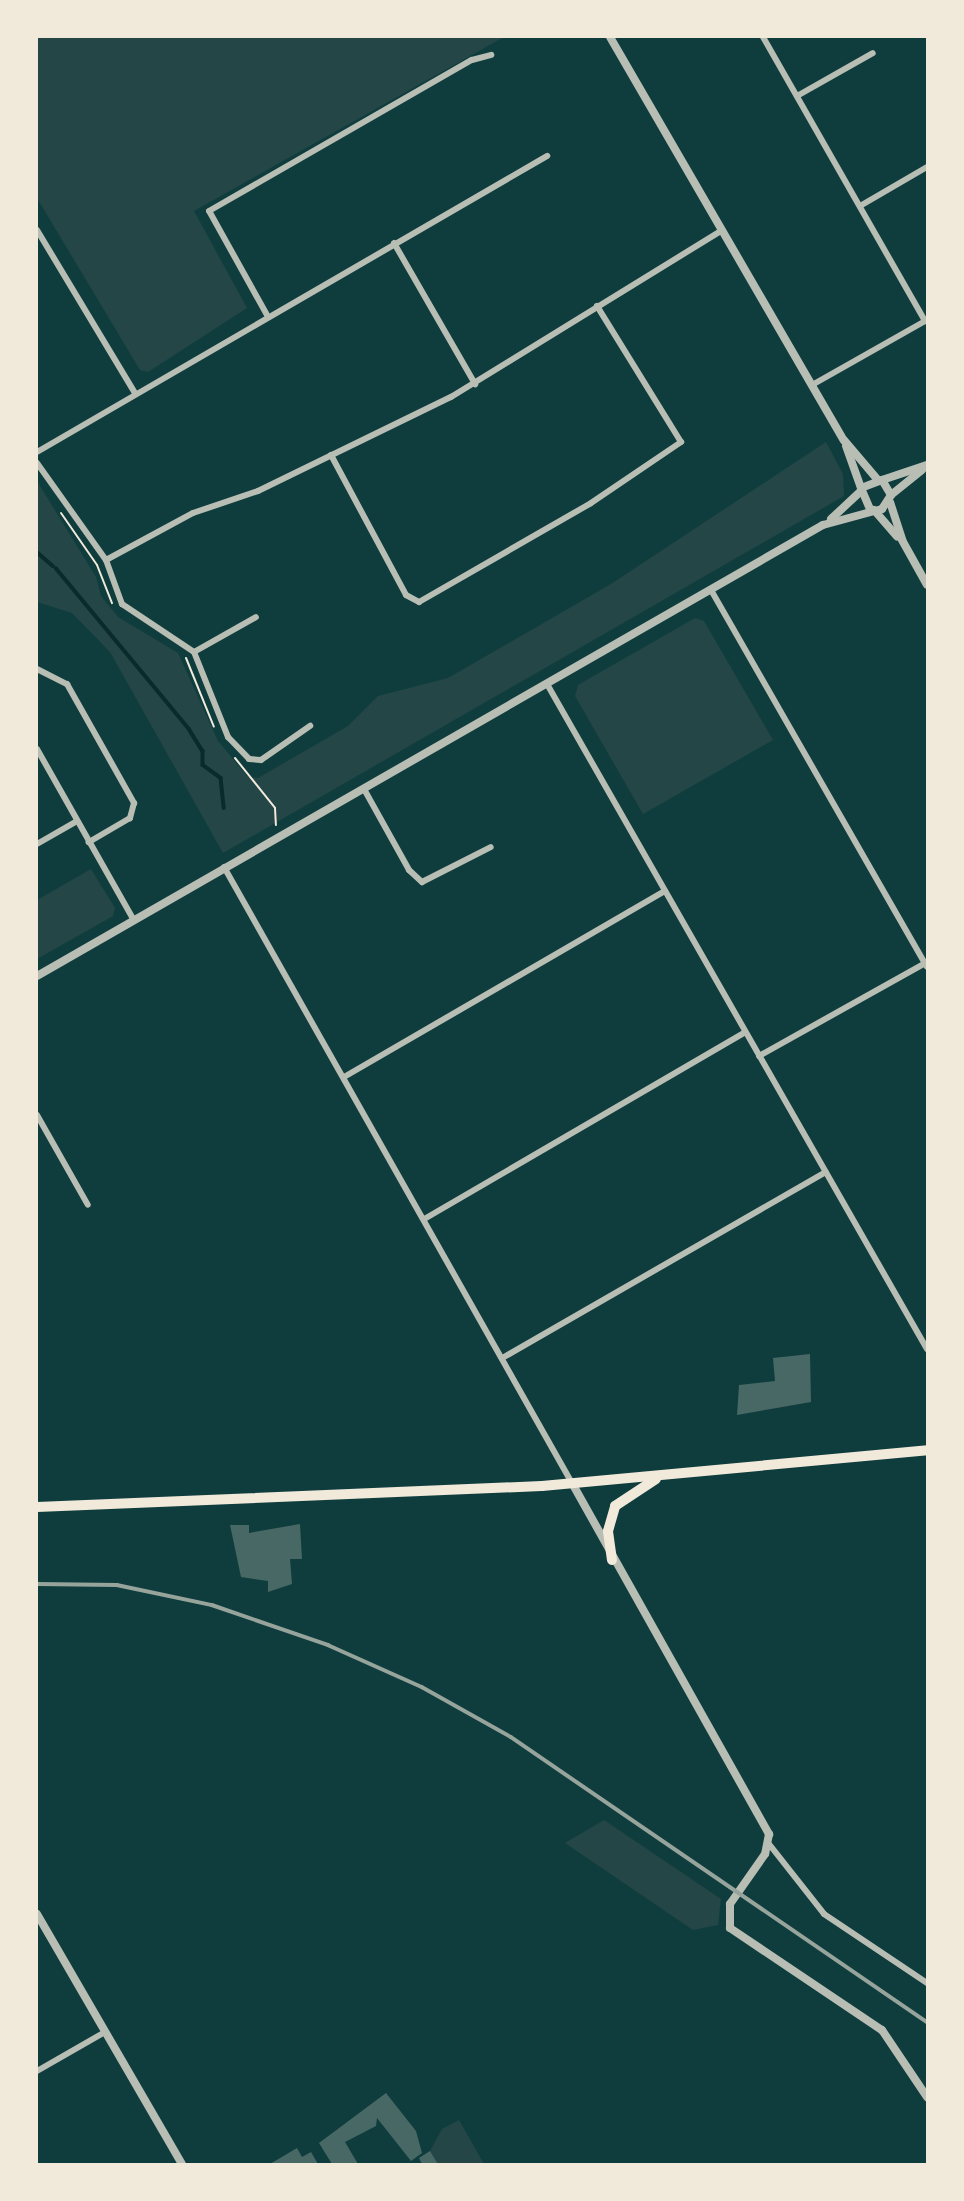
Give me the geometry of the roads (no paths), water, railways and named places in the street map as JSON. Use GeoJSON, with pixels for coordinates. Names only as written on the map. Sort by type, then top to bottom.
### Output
{"type":"FeatureCollection","features":[{"type":"Feature","properties":{"kind":"highway"},"geometry":{"type":"LineString","coordinates":[[37,1507],[572,1483],[927,1450]]}},
{"type":"Feature","properties":{"kind":"highway"},"geometry":{"type":"LineString","coordinates":[[612,1560],[608,1531],[615,1506],[644,1483],[673,1474]]}},
{"type":"Feature","properties":{"kind":"street"},"geometry":{"type":"LineString","coordinates":[[610,37],[844,440],[861,490],[872,509],[902,541],[927,585]]}},
{"type":"Feature","properties":{"kind":"street"},"geometry":{"type":"LineString","coordinates":[[763,37],[926,321],[812,384]]}},
{"type":"Feature","properties":{"kind":"street"},"geometry":{"type":"LineString","coordinates":[[797,96],[873,53]]}},
{"type":"Feature","properties":{"kind":"street"},"geometry":{"type":"LineString","coordinates":[[267,315],[209,211],[472,60],[491,55]]}},
{"type":"Feature","properties":{"kind":"street"},"geometry":{"type":"LineString","coordinates":[[37,452],[267,315],[547,156]]}},
{"type":"Feature","properties":{"kind":"street"},"geometry":{"type":"LineString","coordinates":[[860,206],[927,167]]}},
{"type":"Feature","properties":{"kind":"street"},"geometry":{"type":"LineString","coordinates":[[37,230],[135,393]]}},
{"type":"Feature","properties":{"kind":"street"},"geometry":{"type":"LineString","coordinates":[[106,560],[193,513],[258,491],[475,384],[722,230]]}},
{"type":"Feature","properties":{"kind":"street"},"geometry":{"type":"LineString","coordinates":[[394,243],[475,384]]}},
{"type":"Feature","properties":{"kind":"street"},"geometry":{"type":"LineString","coordinates":[[331,455],[406,596],[419,602],[591,503],[681,442],[597,306]]}},
{"type":"Feature","properties":{"kind":"street"},"geometry":{"type":"LineString","coordinates":[[844,440],[891,497],[902,541]]}},
{"type":"Feature","properties":{"kind":"street"},"geometry":{"type":"LineString","coordinates":[[37,463],[106,560],[122,604],[194,652],[228,737],[249,759],[261,760],[310,726]]}},
{"type":"Feature","properties":{"kind":"street"},"geometry":{"type":"LineString","coordinates":[[823,525],[861,490],[879,480],[927,466]]}},
{"type":"Feature","properties":{"kind":"street"},"geometry":{"type":"LineString","coordinates":[[37,976],[823,525],[872,509],[891,497],[927,466]]}},
{"type":"Feature","properties":{"kind":"street"},"geometry":{"type":"LineString","coordinates":[[710,590],[927,964],[759,1056]]}},
{"type":"Feature","properties":{"kind":"street"},"geometry":{"type":"LineString","coordinates":[[194,652],[256,617]]}},
{"type":"Feature","properties":{"kind":"street"},"geometry":{"type":"LineString","coordinates":[[37,669],[67,684],[134,803],[130,818],[89,842]]}},
{"type":"Feature","properties":{"kind":"street"},"geometry":{"type":"LineString","coordinates":[[547,684],[927,1349]]}},
{"type":"Feature","properties":{"kind":"street"},"geometry":{"type":"LineString","coordinates":[[37,749],[133,919]]}},
{"type":"Feature","properties":{"kind":"street"},"geometry":{"type":"LineString","coordinates":[[364,789],[409,870],[422,882],[491,847]]}},
{"type":"Feature","properties":{"kind":"street"},"geometry":{"type":"LineString","coordinates":[[37,844],[77,821]]}},
{"type":"Feature","properties":{"kind":"street"},"geometry":{"type":"LineString","coordinates":[[224,867],[426,1217],[612,1560],[765,1823],[769,1844],[824,1914],[927,1983]]}},
{"type":"Feature","properties":{"kind":"street"},"geometry":{"type":"LineString","coordinates":[[344,1077],[665,891]]}},
{"type":"Feature","properties":{"kind":"street"},"geometry":{"type":"LineString","coordinates":[[426,1217],[745,1032]]}},
{"type":"Feature","properties":{"kind":"street"},"geometry":{"type":"LineString","coordinates":[[37,1115],[88,1205]]}},
{"type":"Feature","properties":{"kind":"street"},"geometry":{"type":"LineString","coordinates":[[504,1357],[826,1172]]}},
{"type":"Feature","properties":{"kind":"street"},"geometry":{"type":"LineString","coordinates":[[769,1844],[730,1904],[727,1921],[735,1934],[882,2030],[927,2097]]}},
{"type":"Feature","properties":{"kind":"street"},"geometry":{"type":"LineString","coordinates":[[37,1914],[182,2164]]}},
{"type":"Feature","properties":{"kind":"street"},"geometry":{"type":"LineString","coordinates":[[37,2071],[105,2032]]}},
{"type":"Feature","properties":{"kind":"waterway"},"geometry":{"type":"LineString","coordinates":[[37,552],[53,566]]}},
{"type":"Feature","properties":{"kind":"waterway"},"geometry":{"type":"LineString","coordinates":[[56,568],[189,729],[203,751],[203,765],[221,778],[224,808]]}},
{"type":"Feature","properties":{"kind":"railway"},"geometry":{"type":"LineString","coordinates":[[37,1584],[117,1585],[212,1605],[328,1645],[422,1687],[511,1737],[927,2022]]}}]}
